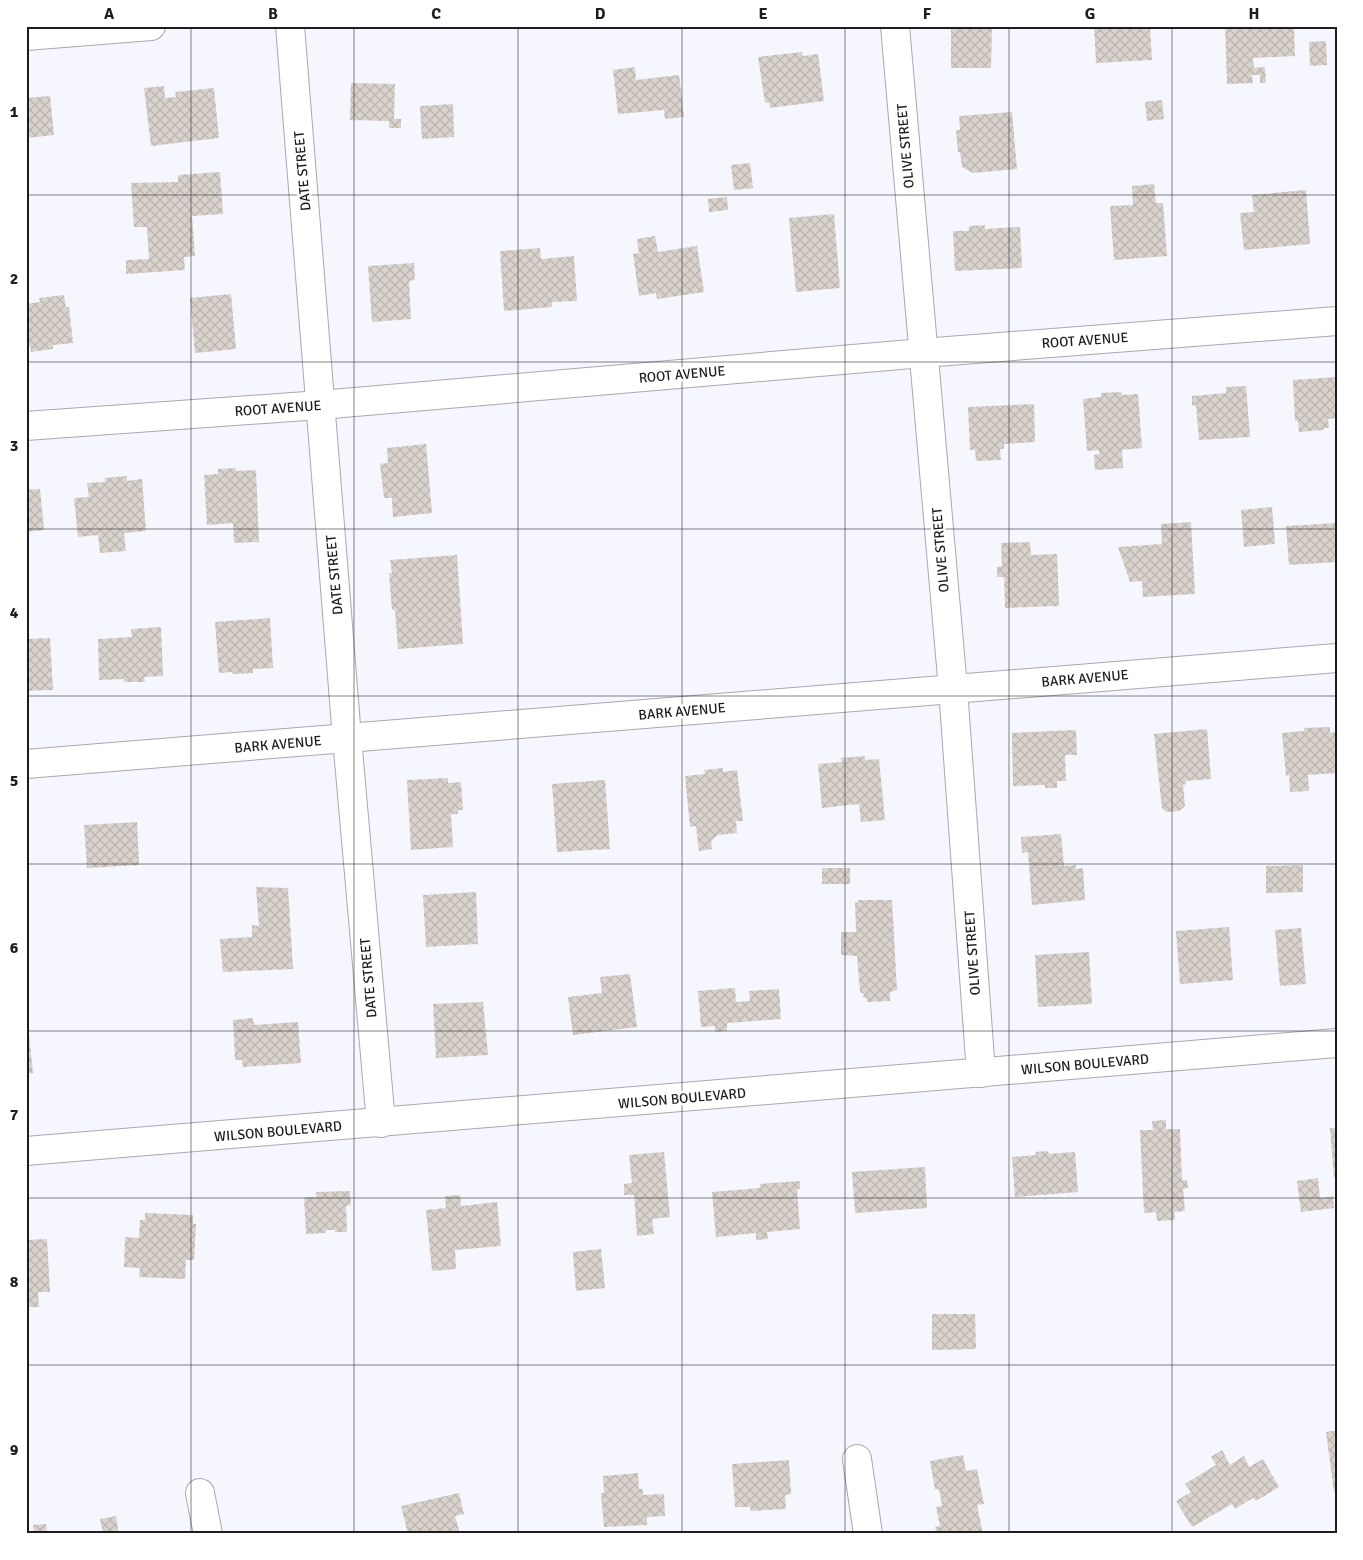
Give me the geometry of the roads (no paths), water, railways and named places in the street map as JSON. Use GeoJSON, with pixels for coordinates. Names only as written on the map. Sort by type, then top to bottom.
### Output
{"type":"FeatureCollection","features":[{"type":"Feature","properties":{"kind":"street"},"geometry":{"type":"LineString","coordinates":[[26,36],[152,26]]}},
{"type":"Feature","properties":{"kind":"street","name":"DATE STREET"},"geometry":{"type":"LineString","coordinates":[[290,26],[380,1123]]}},
{"type":"Feature","properties":{"kind":"street","name":"OLIVE STREET"},"geometry":{"type":"LineString","coordinates":[[895,26],[953,689],[981,1073]]}},
{"type":"Feature","properties":{"kind":"street","name":"ROOT AVENUE"},"geometry":{"type":"LineString","coordinates":[[26,426],[320,404],[1337,320]]}},
{"type":"Feature","properties":{"kind":"street","name":"BARK AVENUE"},"geometry":{"type":"LineString","coordinates":[[26,764],[1337,658]]}},
{"type":"Feature","properties":{"kind":"street","name":"WILSON BOULEVARD"},"geometry":{"type":"LineString","coordinates":[[26,1151],[1337,1043]]}},
{"type":"Feature","properties":{"kind":"street"},"geometry":{"type":"LineString","coordinates":[[857,1459],[868,1534]]}},
{"type":"Feature","properties":{"kind":"street"},"geometry":{"type":"LineString","coordinates":[[200,1493],[208,1534]]}}]}
